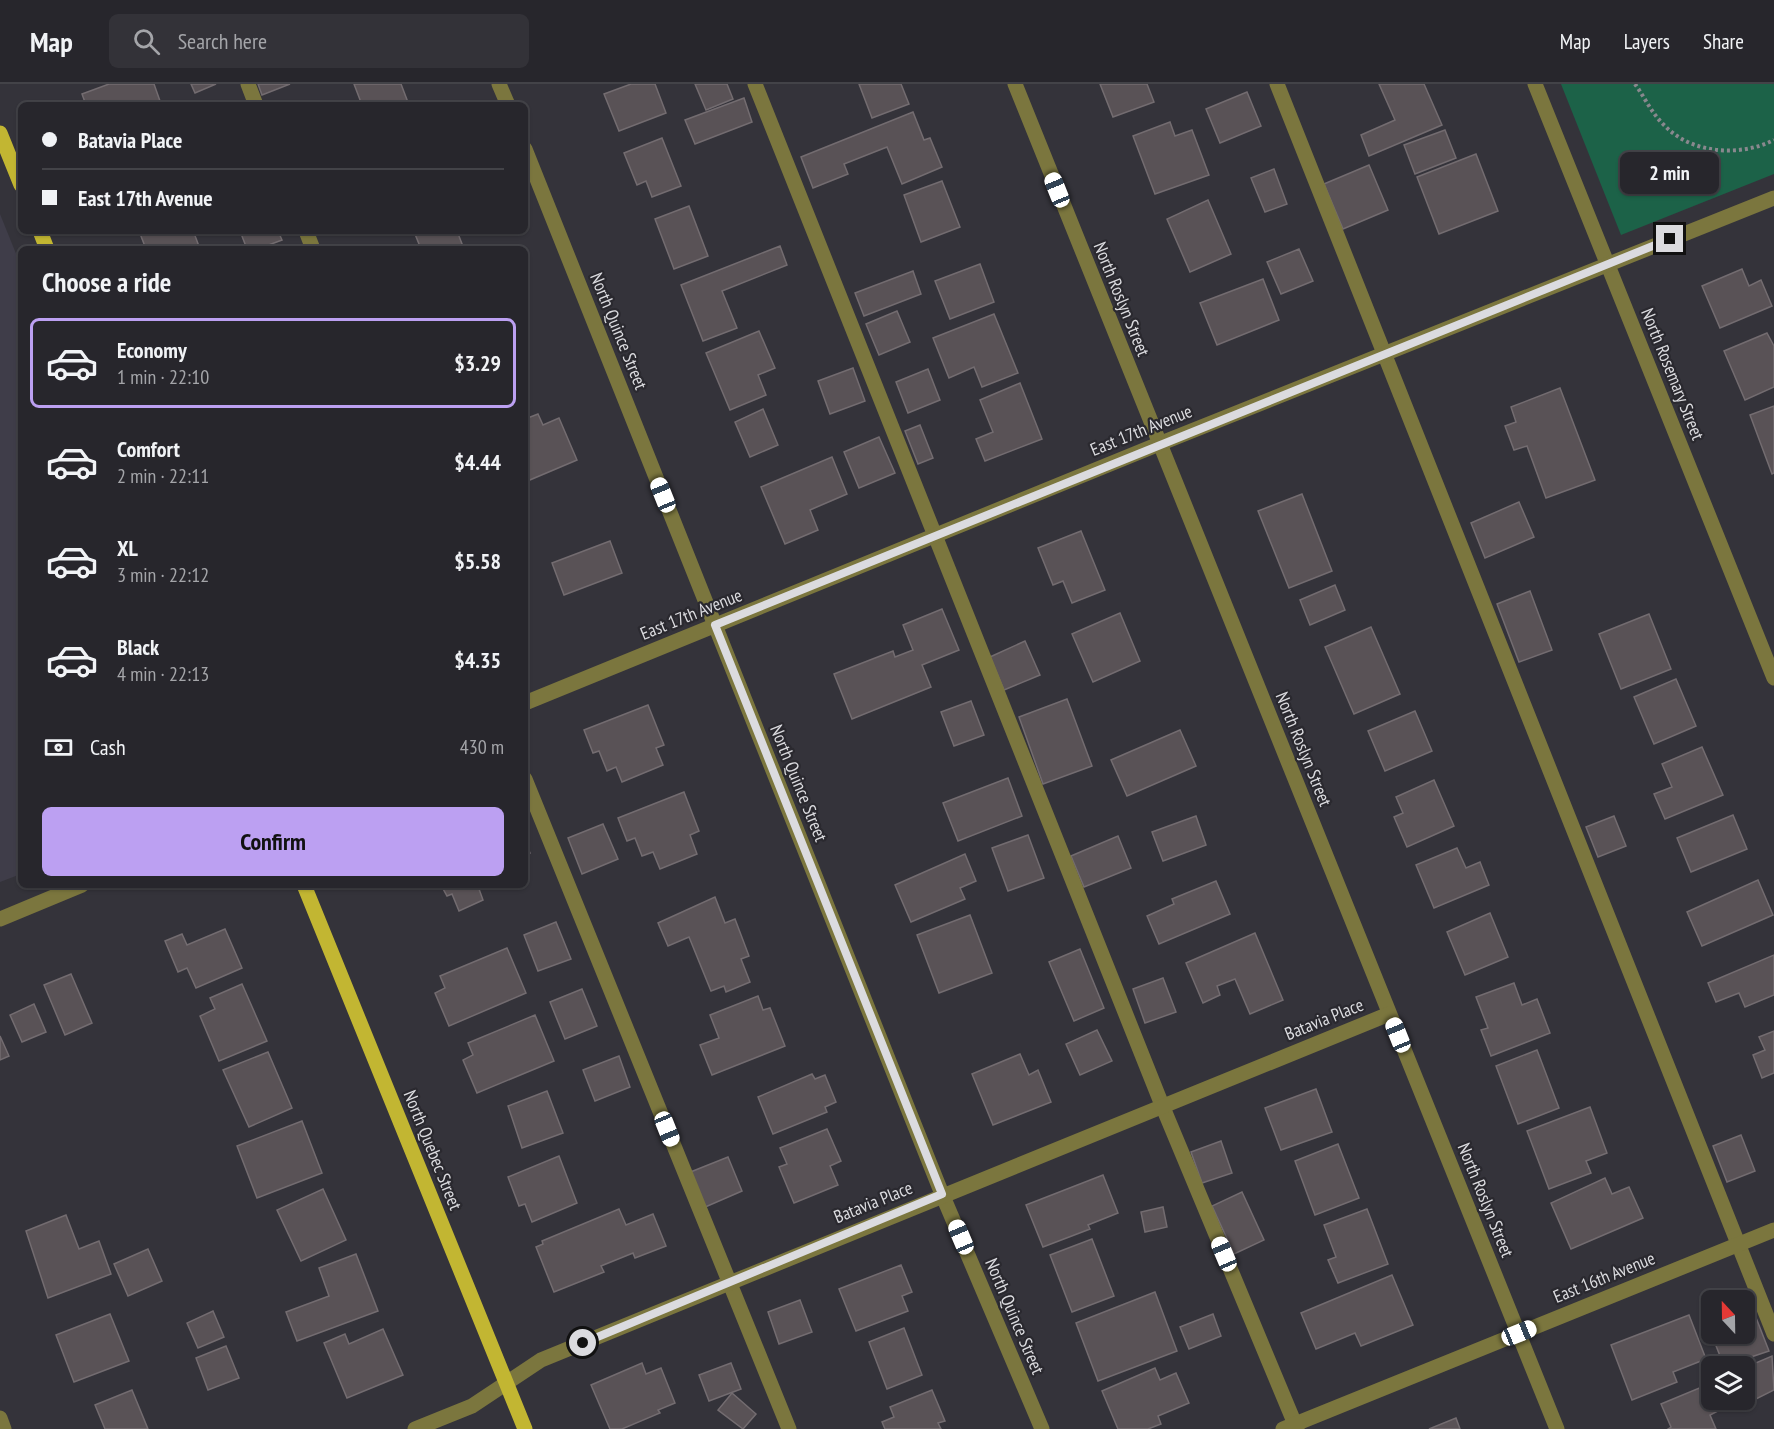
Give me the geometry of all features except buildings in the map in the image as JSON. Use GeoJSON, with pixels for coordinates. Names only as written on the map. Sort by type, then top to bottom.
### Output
{"type":"FeatureCollection","features":[{"type":"Feature","properties":{"kind":"main road"},"geometry":{"type":"LineString","coordinates":[[0,133],[18,178]]}},
{"type":"Feature","properties":{"kind":"main road","name":"North Quebec Street"},"geometry":{"type":"LineString","coordinates":[[305,888],[525,1429]]}},
{"type":"Feature","properties":{"kind":"street"},"geometry":{"type":"LineString","coordinates":[[248,84],[255,102]]}},
{"type":"Feature","properties":{"kind":"street"},"geometry":{"type":"LineString","coordinates":[[499,84],[507,102]]}},
{"type":"Feature","properties":{"kind":"street"},"geometry":{"type":"LineString","coordinates":[[755,84],[1292,1427]]}},
{"type":"Feature","properties":{"kind":"street","name":"North Roslyn Street"},"geometry":{"type":"LineString","coordinates":[[1014,84],[1557,1429]]}},
{"type":"Feature","properties":{"kind":"street"},"geometry":{"type":"LineString","coordinates":[[1276,84],[1774,1334]]}},
{"type":"Feature","properties":{"kind":"street","name":"North Rosemary Street"},"geometry":{"type":"LineString","coordinates":[[1535,84],[1774,678]]}},
{"type":"Feature","properties":{"kind":"street","name":"North Quince Street"},"geometry":{"type":"LineString","coordinates":[[528,157],[942,1194],[1042,1429]]}},
{"type":"Feature","properties":{"kind":"street","name":"East 17th Avenue"},"geometry":{"type":"LineString","coordinates":[[528,702],[1159,444],[1774,198]]}},
{"type":"Feature","properties":{"kind":"street"},"geometry":{"type":"LineString","coordinates":[[528,786],[789,1429]]}},
{"type":"Feature","properties":{"kind":"street"},"geometry":{"type":"LineString","coordinates":[[0,919],[75,888]]}},
{"type":"Feature","properties":{"kind":"street","name":"Batavia Place"},"geometry":{"type":"LineString","coordinates":[[415,1429],[472,1406],[541,1360],[942,1194],[1389,1014]]}},
{"type":"Feature","properties":{"kind":"street","name":"East 16th Avenue"},"geometry":{"type":"LineString","coordinates":[[1292,1427],[1774,1230]]}},
{"type":"Feature","properties":{"kind":"street"},"geometry":{"type":"LineString","coordinates":[[0,1418],[4,1429]]}},
{"type":"Feature","properties":{"kind":"path"},"geometry":{"type":"LineString","coordinates":[[1635,84],[1665,126],[1692,144],[1709,149],[1730,150],[1751,148],[1774,140]]}},
{"type":"Feature","properties":{"kind":"shaded area"},"geometry":{"type":"Polygon","coordinates":[[[0,214],[18,259],[18,875],[0,882],[0,214]]]}},
{"type":"Feature","properties":{"kind":"green space"},"geometry":{"type":"Polygon","coordinates":[[[1561,84],[1774,84],[1774,174],[1621,235],[1561,84]]]}},
{"type":"Feature","properties":{"kind":"route"},"geometry":{"type":"LineString","coordinates":[[583,1343],[942,1194],[715,625],[1670,239]]}}]}
